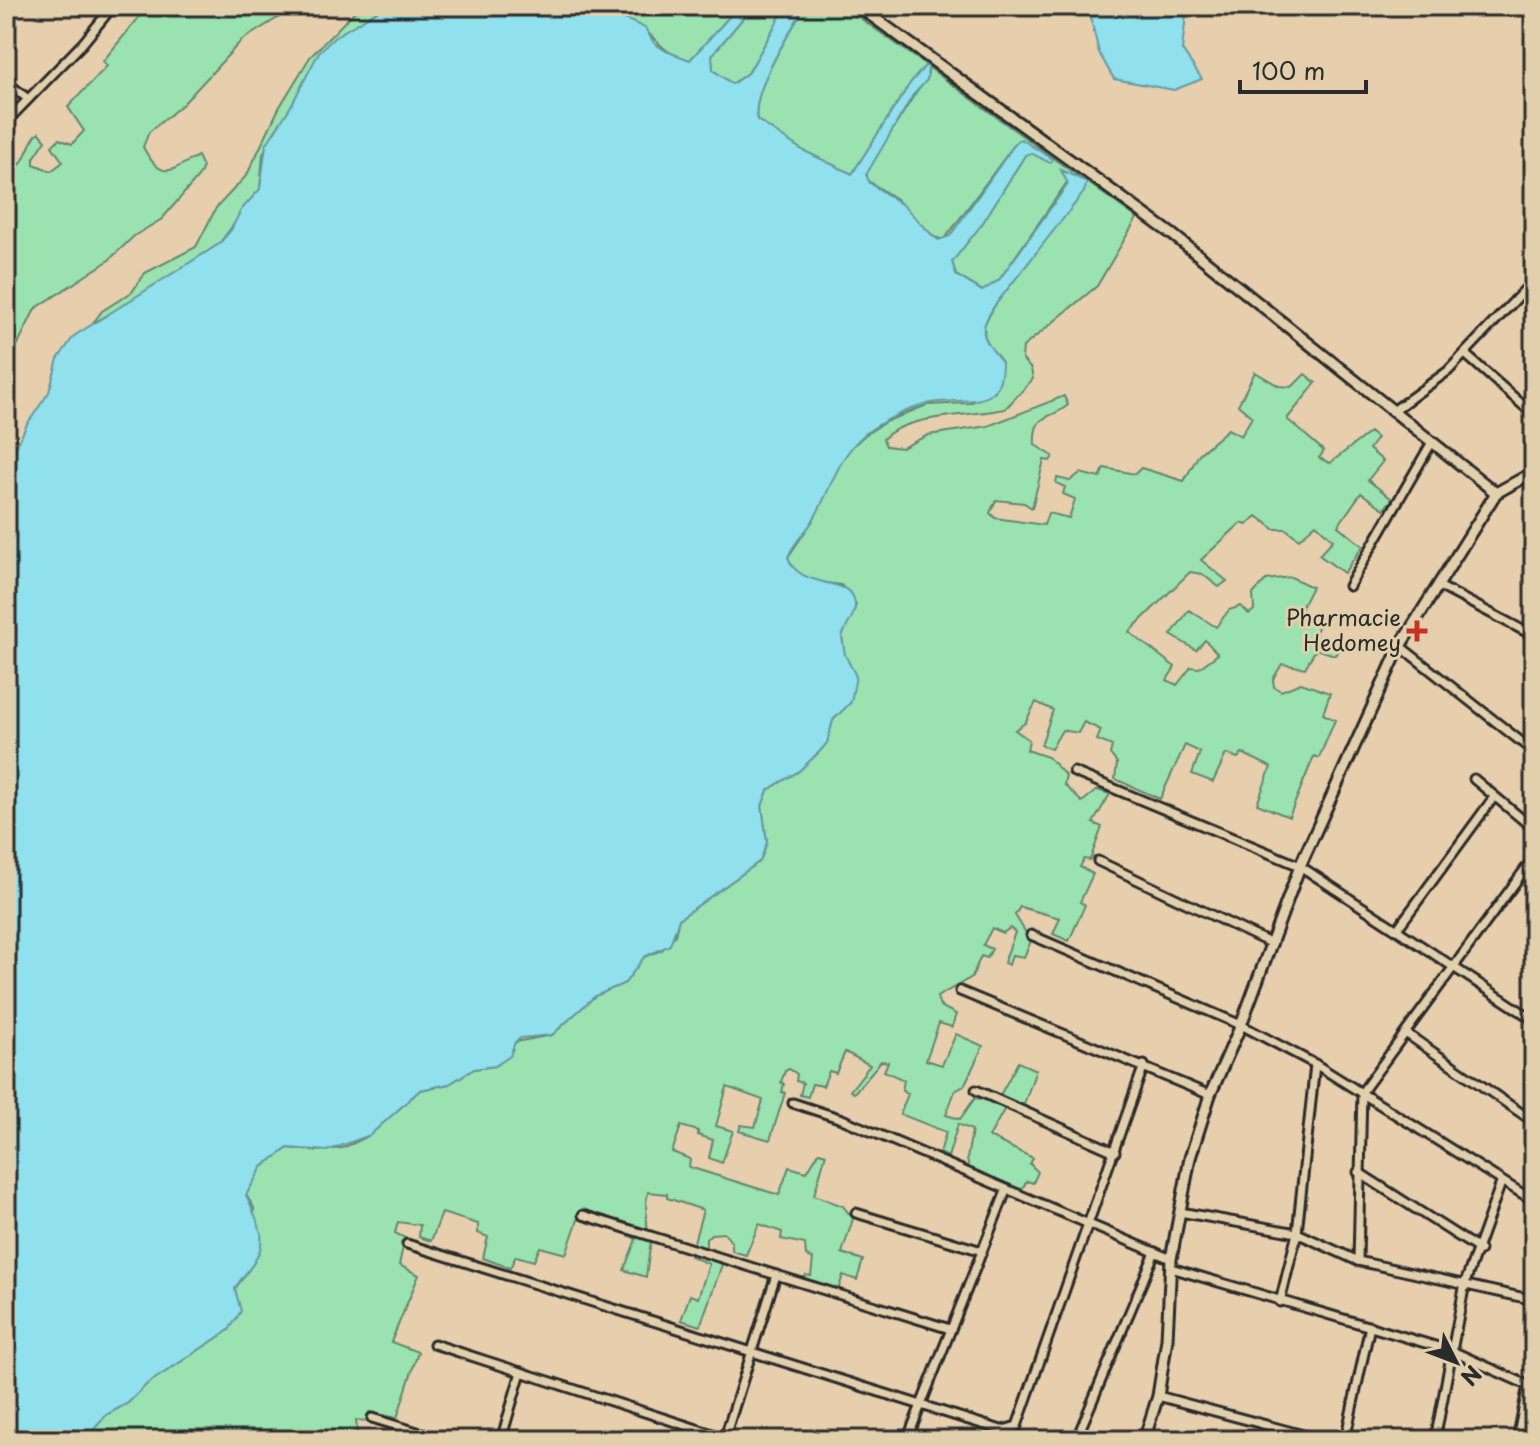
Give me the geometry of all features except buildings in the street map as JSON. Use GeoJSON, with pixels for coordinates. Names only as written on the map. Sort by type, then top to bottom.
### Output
{"type":"FeatureCollection","features":[{"type":"Feature","properties":{"kind":"street"},"geometry":{"type":"LineString","coordinates":[[6,122],[83,43],[113,6]]}},
{"type":"Feature","properties":{"kind":"street"},"geometry":{"type":"LineString","coordinates":[[858,6],[1173,235],[1496,493]]}},
{"type":"Feature","properties":{"kind":"street"},"geometry":{"type":"LineString","coordinates":[[6,82],[28,99]]}},
{"type":"Feature","properties":{"kind":"street"},"geometry":{"type":"LineString","coordinates":[[1393,411],[1465,354],[1534,280]]}},
{"type":"Feature","properties":{"kind":"street"},"geometry":{"type":"LineString","coordinates":[[1465,354],[1534,415]]}},
{"type":"Feature","properties":{"kind":"street"},"geometry":{"type":"LineString","coordinates":[[1349,586],[1432,442]]}},
{"type":"Feature","properties":{"kind":"street"},"geometry":{"type":"LineString","coordinates":[[1144,1440],[1158,1396],[1171,1264],[1190,1158],[1210,1095],[1241,1025],[1300,866],[1400,646],[1496,493],[1534,472]]}},
{"type":"Feature","properties":{"kind":"street"},"geometry":{"type":"LineString","coordinates":[[1439,586],[1534,636]]}},
{"type":"Feature","properties":{"kind":"street"},"geometry":{"type":"LineString","coordinates":[[1400,646],[1534,752]]}},
{"type":"Feature","properties":{"kind":"street"},"geometry":{"type":"LineString","coordinates":[[1074,772],[1300,866],[1534,1020]]}},
{"type":"Feature","properties":{"kind":"street"},"geometry":{"type":"LineString","coordinates":[[1474,779],[1534,829]]}},
{"type":"Feature","properties":{"kind":"street"},"geometry":{"type":"LineString","coordinates":[[1398,928],[1494,797]]}},
{"type":"Feature","properties":{"kind":"street"},"geometry":{"type":"LineString","coordinates":[[1358,1261],[1362,1092],[1534,857]]}},
{"type":"Feature","properties":{"kind":"street"},"geometry":{"type":"LineString","coordinates":[[1098,861],[1272,944]]}},
{"type":"Feature","properties":{"kind":"street"},"geometry":{"type":"LineString","coordinates":[[1031,935],[1241,1025],[1315,1064],[1534,1201]]}},
{"type":"Feature","properties":{"kind":"street"},"geometry":{"type":"LineString","coordinates":[[960,991],[1210,1095]]}},
{"type":"Feature","properties":{"kind":"street"},"geometry":{"type":"LineString","coordinates":[[1407,1034],[1534,1122]]}},
{"type":"Feature","properties":{"kind":"street"},"geometry":{"type":"LineString","coordinates":[[1280,1302],[1297,1233],[1315,1064]]}},
{"type":"Feature","properties":{"kind":"street"},"geometry":{"type":"LineString","coordinates":[[1002,1430],[1017,1426],[1090,1226],[1144,1065]]}},
{"type":"Feature","properties":{"kind":"street"},"geometry":{"type":"LineString","coordinates":[[976,1090],[1115,1152]]}},
{"type":"Feature","properties":{"kind":"street"},"geometry":{"type":"LineString","coordinates":[[793,1103],[842,1119],[1155,1252],[1171,1264],[1280,1302],[1452,1351],[1531,1386],[1517,1440]]}},
{"type":"Feature","properties":{"kind":"street"},"geometry":{"type":"LineString","coordinates":[[1358,1172],[1480,1250]]}},
{"type":"Feature","properties":{"kind":"street"},"geometry":{"type":"LineString","coordinates":[[1435,1440],[1465,1283],[1480,1250],[1501,1183]]}},
{"type":"Feature","properties":{"kind":"street"},"geometry":{"type":"LineString","coordinates":[[907,1440],[1006,1191]]}},
{"type":"Feature","properties":{"kind":"street"},"geometry":{"type":"LineString","coordinates":[[1180,1212],[1297,1233],[1358,1261],[1534,1300]]}},
{"type":"Feature","properties":{"kind":"street"},"geometry":{"type":"LineString","coordinates":[[856,1213],[982,1251]]}},
{"type":"Feature","properties":{"kind":"street"},"geometry":{"type":"LineString","coordinates":[[583,1215],[950,1329]]}},
{"type":"Feature","properties":{"kind":"street"},"geometry":{"type":"LineString","coordinates":[[407,1244],[1033,1440]]}},
{"type":"Feature","properties":{"kind":"street"},"geometry":{"type":"LineString","coordinates":[[1076,1440],[1155,1252]]}},
{"type":"Feature","properties":{"kind":"street"},"geometry":{"type":"LineString","coordinates":[[434,1344],[726,1439],[776,1275]]}},
{"type":"Feature","properties":{"kind":"street"},"geometry":{"type":"LineString","coordinates":[[1345,1440],[1370,1326]]}},
{"type":"Feature","properties":{"kind":"street"},"geometry":{"type":"LineString","coordinates":[[501,1440],[521,1372]]}},
{"type":"Feature","properties":{"kind":"street"},"geometry":{"type":"LineString","coordinates":[[1158,1396],[1322,1440]]}},
{"type":"Feature","properties":{"kind":"street"},"geometry":{"type":"LineString","coordinates":[[372,1418],[443,1440]]}},
{"type":"Feature","properties":{"kind":"green space"},"geometry":{"type":"Polygon","coordinates":[[[184,6],[297,6],[242,40],[183,104],[149,132],[143,147],[157,166],[169,170],[198,156],[203,167],[199,176],[162,219],[134,236],[108,261],[35,309],[17,346],[6,359],[6,206],[12,198],[6,193],[11,189],[6,176],[7,164],[9,161],[18,167],[39,132],[46,140],[34,158],[34,164],[51,171],[63,162],[52,146],[59,139],[72,144],[84,131],[68,107],[107,66],[103,61],[145,10],[176,16],[184,6]]]}},
{"type":"Feature","properties":{"kind":"green space"},"geometry":{"type":"Polygon","coordinates":[[[360,6],[386,6],[370,15],[305,82],[263,154],[260,189],[219,244],[124,308],[93,323],[102,311],[132,292],[145,273],[196,247],[216,208],[247,175],[279,108],[310,57],[360,6]]]}},
{"type":"Feature","properties":{"kind":"green space"},"geometry":{"type":"Polygon","coordinates":[[[609,6],[739,6],[690,60],[670,53],[647,32],[616,15],[609,6]]]}},
{"type":"Feature","properties":{"kind":"green space"},"geometry":{"type":"Polygon","coordinates":[[[753,6],[786,6],[749,72],[732,84],[713,70],[712,55],[753,6]]]}},
{"type":"Feature","properties":{"kind":"green space"},"geometry":{"type":"Polygon","coordinates":[[[805,6],[843,6],[926,65],[911,82],[852,174],[802,150],[757,120],[760,93],[766,78],[805,6]]]}},
{"type":"Feature","properties":{"kind":"green space"},"geometry":{"type":"Polygon","coordinates":[[[928,67],[1083,180],[1072,177],[1068,181],[999,280],[983,291],[956,275],[952,262],[982,224],[1025,155],[1031,153],[1017,141],[944,240],[934,237],[896,199],[867,180],[867,171],[928,73],[928,67]]]}},
{"type":"Feature","properties":{"kind":"green space"},"geometry":{"type":"Polygon","coordinates":[[[1087,182],[1137,218],[1097,286],[1023,347],[1022,359],[1031,369],[1033,379],[1005,409],[923,420],[894,431],[883,439],[886,446],[902,448],[928,435],[988,426],[1064,396],[1068,405],[1044,418],[1035,434],[1035,445],[1053,456],[1050,461],[1044,460],[1032,508],[1024,503],[996,500],[990,513],[995,518],[1044,525],[1048,513],[1069,518],[1075,499],[1063,494],[1065,487],[1056,483],[1057,478],[1070,481],[1080,473],[1100,478],[1104,468],[1135,474],[1141,468],[1184,481],[1199,454],[1228,429],[1241,436],[1252,417],[1238,405],[1255,372],[1279,386],[1292,387],[1305,374],[1316,383],[1287,419],[1324,451],[1319,458],[1330,463],[1370,432],[1377,438],[1369,449],[1383,461],[1368,480],[1392,499],[1384,509],[1361,493],[1338,526],[1363,546],[1344,573],[1319,555],[1333,540],[1316,524],[1299,539],[1286,529],[1274,529],[1257,516],[1247,525],[1241,523],[1201,560],[1227,581],[1219,587],[1202,574],[1190,572],[1129,632],[1175,667],[1167,680],[1177,685],[1191,667],[1199,668],[1218,654],[1205,640],[1196,650],[1171,635],[1189,610],[1216,627],[1229,610],[1241,606],[1249,614],[1254,610],[1253,594],[1266,580],[1291,577],[1312,587],[1301,608],[1319,624],[1315,636],[1340,648],[1335,655],[1316,649],[1305,668],[1282,664],[1273,679],[1274,687],[1281,691],[1301,683],[1330,693],[1323,714],[1335,720],[1319,758],[1314,756],[1289,817],[1257,804],[1271,767],[1242,753],[1238,758],[1226,754],[1213,782],[1192,774],[1200,752],[1185,745],[1160,799],[1115,779],[1117,763],[1110,754],[1112,746],[1097,740],[1101,730],[1084,722],[1078,733],[1062,730],[1051,749],[1041,745],[1053,710],[1036,702],[1025,723],[1015,730],[1029,740],[1027,750],[1048,757],[1066,776],[1064,785],[1082,802],[1097,790],[1110,794],[1093,823],[1102,827],[1090,860],[1084,859],[1080,867],[1093,874],[1080,902],[1085,905],[1069,941],[1053,934],[1060,918],[1020,907],[1015,915],[1031,941],[1024,957],[1012,955],[1009,965],[1004,963],[1015,932],[1010,928],[1003,933],[992,928],[983,945],[992,949],[987,958],[981,956],[972,977],[937,997],[940,1006],[956,1014],[952,1027],[939,1023],[926,1060],[942,1065],[956,1034],[983,1046],[964,1086],[955,1091],[946,1115],[960,1119],[975,1098],[997,1101],[1018,1062],[1036,1070],[1024,1104],[1005,1108],[989,1137],[1033,1158],[1030,1164],[1038,1172],[1033,1183],[1027,1181],[1020,1192],[969,1168],[967,1159],[972,1130],[958,1124],[948,1157],[940,1153],[946,1132],[900,1114],[908,1094],[902,1091],[904,1080],[884,1071],[888,1062],[881,1061],[854,1093],[850,1091],[870,1065],[845,1052],[836,1073],[829,1071],[823,1086],[812,1084],[808,1097],[800,1095],[803,1083],[796,1081],[797,1074],[789,1069],[785,1071],[781,1082],[784,1084],[782,1092],[785,1093],[770,1140],[739,1131],[741,1125],[755,1127],[763,1100],[727,1087],[716,1126],[733,1131],[722,1163],[709,1158],[713,1140],[681,1126],[672,1152],[690,1159],[689,1167],[779,1195],[789,1167],[807,1172],[819,1152],[826,1154],[814,1195],[843,1206],[853,1219],[842,1253],[863,1260],[857,1280],[843,1275],[836,1297],[784,1283],[786,1275],[803,1279],[806,1275],[811,1276],[813,1259],[806,1256],[805,1244],[781,1239],[782,1232],[759,1224],[746,1255],[732,1251],[732,1243],[724,1233],[711,1234],[706,1239],[706,1257],[723,1262],[700,1326],[681,1320],[690,1295],[698,1298],[709,1264],[690,1256],[703,1210],[667,1198],[667,1194],[648,1192],[647,1238],[651,1240],[646,1277],[624,1270],[636,1239],[587,1212],[581,1211],[566,1254],[540,1247],[534,1261],[516,1256],[510,1268],[483,1258],[488,1237],[478,1233],[478,1224],[442,1213],[431,1241],[419,1237],[420,1225],[398,1222],[395,1233],[405,1238],[399,1265],[419,1275],[391,1342],[418,1352],[397,1418],[369,1412],[366,1421],[356,1420],[358,1440],[85,1440],[106,1415],[128,1403],[147,1384],[229,1330],[238,1304],[235,1289],[255,1261],[254,1208],[246,1195],[262,1167],[288,1148],[315,1151],[342,1148],[356,1142],[370,1135],[420,1090],[449,1084],[474,1069],[495,1066],[509,1056],[515,1042],[552,1035],[595,996],[625,983],[644,957],[662,950],[675,935],[679,919],[760,861],[767,842],[762,806],[768,790],[799,771],[820,751],[827,742],[833,720],[851,702],[842,636],[856,605],[841,585],[802,576],[788,557],[813,520],[844,454],[865,435],[885,422],[927,405],[969,403],[995,392],[995,353],[985,344],[984,325],[995,305],[1083,192],[1087,182]]]}},
{"type":"Feature","properties":{"kind":"water"},"geometry":{"type":"Polygon","coordinates":[[[386,6],[609,6],[612,13],[645,28],[654,43],[666,51],[690,60],[739,6],[753,6],[712,55],[713,70],[732,84],[749,72],[786,6],[805,6],[766,78],[760,93],[757,120],[802,150],[852,174],[911,82],[926,65],[927,80],[913,95],[866,175],[870,183],[904,206],[934,237],[939,240],[950,236],[1017,141],[1021,139],[1052,159],[1050,163],[1031,153],[1025,155],[982,224],[952,262],[956,275],[982,291],[999,280],[1068,184],[1061,170],[1087,182],[1084,192],[995,305],[985,323],[984,335],[1002,362],[997,388],[983,398],[919,406],[865,434],[847,454],[819,510],[790,552],[788,557],[794,568],[803,575],[838,586],[853,597],[854,611],[842,637],[845,655],[856,676],[851,702],[833,720],[827,743],[799,771],[768,790],[762,806],[767,842],[760,861],[679,919],[670,945],[644,957],[625,983],[595,996],[552,1035],[521,1038],[515,1042],[510,1056],[495,1066],[474,1069],[449,1084],[420,1090],[370,1135],[327,1151],[288,1148],[262,1167],[246,1195],[260,1228],[261,1244],[254,1262],[235,1289],[241,1311],[229,1330],[147,1384],[128,1403],[106,1415],[85,1440],[6,1440],[6,469],[26,426],[49,392],[58,359],[74,336],[219,244],[231,230],[241,210],[260,189],[266,145],[291,106],[319,52],[336,36],[386,6]]]}},
{"type":"Feature","properties":{"kind":"water"},"geometry":{"type":"Polygon","coordinates":[[[1088,6],[1187,6],[1182,50],[1202,79],[1174,90],[1114,79],[1099,53],[1088,6]]]}},
{"type":"Feature","properties":{"kind":"place","name":"Pharmacie Hedomey"},"geometry":{"type":"Point","coordinates":[1417,631]}}]}
